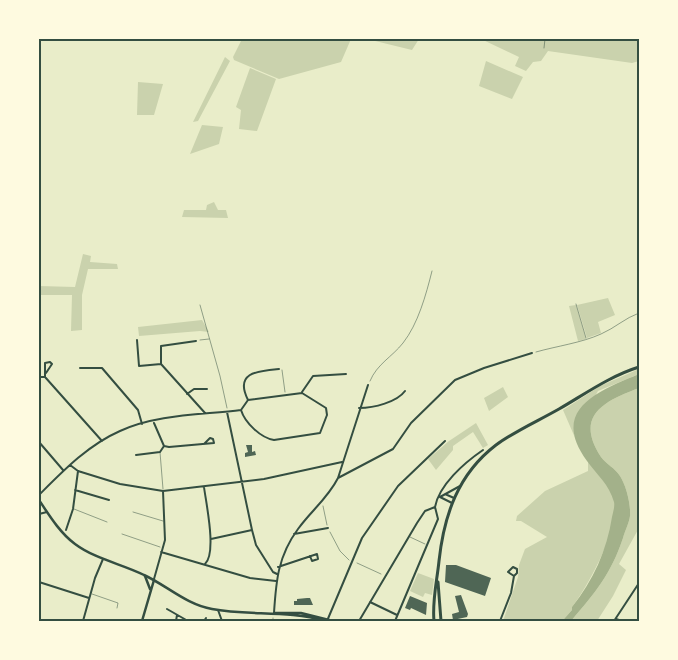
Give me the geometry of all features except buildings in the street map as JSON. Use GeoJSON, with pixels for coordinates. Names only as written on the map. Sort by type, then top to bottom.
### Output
{"type":"FeatureCollection","features":[{"type":"Feature","properties":{"kind":"main road"},"geometry":{"type":"LineString","coordinates":[[434,621],[434,600],[443,531],[460,486],[485,454],[502,441],[598,386],[639,367]]}},
{"type":"Feature","properties":{"kind":"main road"},"geometry":{"type":"LineString","coordinates":[[39,500],[75,544],[103,559],[142,573],[194,603],[218,610],[274,613],[333,621]]}},
{"type":"Feature","properties":{"kind":"main road"},"geometry":{"type":"LineString","coordinates":[[438,572],[441,621]]}},
{"type":"Feature","properties":{"kind":"main road"},"geometry":{"type":"LineString","coordinates":[[142,573],[148,579],[150,590]]}},
{"type":"Feature","properties":{"kind":"main road"},"geometry":{"type":"LineString","coordinates":[[142,621],[154,580]]}},
{"type":"Feature","properties":{"kind":"street"},"geometry":{"type":"LineString","coordinates":[[137,340],[139,366],[161,364]]}},
{"type":"Feature","properties":{"kind":"street"},"geometry":{"type":"LineString","coordinates":[[196,342],[161,346],[161,364],[205,414]]}},
{"type":"Feature","properties":{"kind":"street"},"geometry":{"type":"LineString","coordinates":[[338,478],[393,450],[412,423],[455,380],[484,368],[532,353]]}},
{"type":"Feature","properties":{"kind":"street"},"geometry":{"type":"LineString","coordinates":[[80,368],[102,368],[138,410],[142,424]]}},
{"type":"Feature","properties":{"kind":"street"},"geometry":{"type":"LineString","coordinates":[[248,400],[302,392],[326,411],[320,433],[274,440],[268,439],[244,420],[242,410],[248,400],[244,383],[246,378],[254,372],[280,369]]}},
{"type":"Feature","properties":{"kind":"street"},"geometry":{"type":"LineString","coordinates":[[302,392],[306,384],[314,376],[346,374]]}},
{"type":"Feature","properties":{"kind":"street"},"geometry":{"type":"LineString","coordinates":[[39,377],[46,375],[102,440]]}},
{"type":"Feature","properties":{"kind":"street"},"geometry":{"type":"LineString","coordinates":[[274,613],[278,567],[294,534],[322,502],[338,478],[359,408],[368,385]]}},
{"type":"Feature","properties":{"kind":"street"},"geometry":{"type":"LineString","coordinates":[[188,394],[194,389],[207,389]]}},
{"type":"Feature","properties":{"kind":"street"},"geometry":{"type":"LineString","coordinates":[[359,408],[385,403],[400,397],[405,391]]}},
{"type":"Feature","properties":{"kind":"street"},"geometry":{"type":"LineString","coordinates":[[39,495],[63,470],[102,440],[121,430],[154,422],[242,410]]}},
{"type":"Feature","properties":{"kind":"street"},"geometry":{"type":"LineString","coordinates":[[227,412],[256,545],[273,572],[277,574]]}},
{"type":"Feature","properties":{"kind":"street"},"geometry":{"type":"LineString","coordinates":[[154,422],[164,446]]}},
{"type":"Feature","properties":{"kind":"street"},"geometry":{"type":"LineString","coordinates":[[327,620],[362,538],[398,486],[445,441]]}},
{"type":"Feature","properties":{"kind":"street"},"geometry":{"type":"LineString","coordinates":[[39,442],[63,470]]}},
{"type":"Feature","properties":{"kind":"street"},"geometry":{"type":"LineString","coordinates":[[164,446],[204,444]]}},
{"type":"Feature","properties":{"kind":"street"},"geometry":{"type":"LineString","coordinates":[[136,455],[160,452],[164,446]]}},
{"type":"Feature","properties":{"kind":"street"},"geometry":{"type":"LineString","coordinates":[[359,621],[408,536],[425,511],[435,507],[443,489],[468,461],[483,450]]}},
{"type":"Feature","properties":{"kind":"street"},"geometry":{"type":"LineString","coordinates":[[70,465],[78,471],[134,488],[164,491],[243,482],[342,462]]}},
{"type":"Feature","properties":{"kind":"street"},"geometry":{"type":"LineString","coordinates":[[66,530],[73,509],[78,471]]}},
{"type":"Feature","properties":{"kind":"street"},"geometry":{"type":"LineString","coordinates":[[204,486],[211,539],[210,554],[205,564]]}},
{"type":"Feature","properties":{"kind":"street"},"geometry":{"type":"LineString","coordinates":[[440,497],[460,486]]}},
{"type":"Feature","properties":{"kind":"street"},"geometry":{"type":"LineString","coordinates":[[443,489],[448,493]]}},
{"type":"Feature","properties":{"kind":"street"},"geometry":{"type":"LineString","coordinates":[[75,490],[109,500]]}},
{"type":"Feature","properties":{"kind":"street"},"geometry":{"type":"LineString","coordinates":[[154,580],[162,552],[165,522],[164,491]]}},
{"type":"Feature","properties":{"kind":"street"},"geometry":{"type":"LineString","coordinates":[[445,494],[454,498]]}},
{"type":"Feature","properties":{"kind":"street"},"geometry":{"type":"LineString","coordinates":[[440,497],[452,503]]}},
{"type":"Feature","properties":{"kind":"street"},"geometry":{"type":"LineString","coordinates":[[395,621],[438,518],[435,507]]}},
{"type":"Feature","properties":{"kind":"street"},"geometry":{"type":"LineString","coordinates":[[39,514],[47,512]]}},
{"type":"Feature","properties":{"kind":"street"},"geometry":{"type":"LineString","coordinates":[[294,534],[328,528]]}},
{"type":"Feature","properties":{"kind":"street"},"geometry":{"type":"LineString","coordinates":[[211,539],[252,530]]}},
{"type":"Feature","properties":{"kind":"street"},"geometry":{"type":"LineString","coordinates":[[162,552],[250,578],[276,581]]}},
{"type":"Feature","properties":{"kind":"street"},"geometry":{"type":"LineString","coordinates":[[278,567],[310,556]]}},
{"type":"Feature","properties":{"kind":"street"},"geometry":{"type":"LineString","coordinates":[[83,621],[90,593],[103,559]]}},
{"type":"Feature","properties":{"kind":"street"},"geometry":{"type":"LineString","coordinates":[[500,621],[511,593],[514,576]]}},
{"type":"Feature","properties":{"kind":"street"},"geometry":{"type":"LineString","coordinates":[[39,582],[89,598]]}},
{"type":"Feature","properties":{"kind":"street"},"geometry":{"type":"LineString","coordinates":[[622,621],[615,620],[639,582]]}},
{"type":"Feature","properties":{"kind":"street"},"geometry":{"type":"LineString","coordinates":[[370,602],[397,615]]}},
{"type":"Feature","properties":{"kind":"street"},"geometry":{"type":"LineString","coordinates":[[167,609],[188,621]]}},
{"type":"Feature","properties":{"kind":"street"},"geometry":{"type":"LineString","coordinates":[[218,610],[222,621]]}},
{"type":"Feature","properties":{"kind":"street"},"geometry":{"type":"LineString","coordinates":[[176,621],[178,615]]}},
{"type":"Feature","properties":{"kind":"street"},"geometry":{"type":"LineString","coordinates":[[39,620],[43,621]]}},
{"type":"Feature","properties":{"kind":"lane"},"geometry":{"type":"LineString","coordinates":[[160,452],[164,491]]}},
{"type":"Feature","properties":{"kind":"lane"},"geometry":{"type":"LineString","coordinates":[[73,509],[107,522]]}},
{"type":"Feature","properties":{"kind":"lane"},"geometry":{"type":"LineString","coordinates":[[133,512],[165,522]]}},
{"type":"Feature","properties":{"kind":"lane"},"geometry":{"type":"LineString","coordinates":[[122,534],[160,547]]}},
{"type":"Feature","properties":{"kind":"lane"},"geometry":{"type":"LineString","coordinates":[[408,536],[427,545]]}},
{"type":"Feature","properties":{"kind":"lane"},"geometry":{"type":"LineString","coordinates":[[90,593],[118,603],[117,608]]}},
{"type":"Feature","properties":{"kind":"path"},"geometry":{"type":"LineString","coordinates":[[544,48],[545,39]]}},
{"type":"Feature","properties":{"kind":"path"},"geometry":{"type":"LineString","coordinates":[[368,385],[383,362],[401,346],[408,336],[432,272]]}},
{"type":"Feature","properties":{"kind":"path"},"geometry":{"type":"LineString","coordinates":[[576,304],[586,339]]}},
{"type":"Feature","properties":{"kind":"path"},"geometry":{"type":"LineString","coordinates":[[200,305],[227,412]]}},
{"type":"Feature","properties":{"kind":"path"},"geometry":{"type":"LineString","coordinates":[[532,353],[586,339],[602,333],[627,317],[639,313]]}},
{"type":"Feature","properties":{"kind":"path"},"geometry":{"type":"LineString","coordinates":[[196,342],[210,339]]}},
{"type":"Feature","properties":{"kind":"path"},"geometry":{"type":"LineString","coordinates":[[280,369],[286,395]]}},
{"type":"Feature","properties":{"kind":"path"},"geometry":{"type":"LineString","coordinates":[[322,502],[328,528],[340,551],[351,561]]}},
{"type":"Feature","properties":{"kind":"path"},"geometry":{"type":"LineString","coordinates":[[359,564],[385,576]]}},
{"type":"Feature","properties":{"kind":"shaded area"},"geometry":{"type":"Polygon","coordinates":[[[242,39],[351,39],[341,62],[279,79],[234,60],[233,57],[242,39]]]}},
{"type":"Feature","properties":{"kind":"shaded area"},"geometry":{"type":"Polygon","coordinates":[[[367,39],[419,39],[412,50],[367,39]]]}},
{"type":"Feature","properties":{"kind":"shaded area"},"geometry":{"type":"Polygon","coordinates":[[[481,39],[639,39],[639,61],[632,63],[548,51],[541,61],[533,62],[526,71],[515,66],[519,57],[481,39]]]}},
{"type":"Feature","properties":{"kind":"shaded area"},"geometry":{"type":"Polygon","coordinates":[[[225,57],[230,61],[198,121],[193,122],[225,57]]]}},
{"type":"Feature","properties":{"kind":"shaded area"},"geometry":{"type":"Polygon","coordinates":[[[486,61],[523,77],[512,99],[479,86],[486,61]]]}},
{"type":"Feature","properties":{"kind":"shaded area"},"geometry":{"type":"Polygon","coordinates":[[[250,68],[276,79],[257,131],[239,129],[241,110],[236,107],[250,68]]]}},
{"type":"Feature","properties":{"kind":"shaded area"},"geometry":{"type":"Polygon","coordinates":[[[138,82],[163,84],[154,115],[137,115],[138,82]]]}},
{"type":"Feature","properties":{"kind":"shaded area"},"geometry":{"type":"Polygon","coordinates":[[[202,125],[223,127],[219,144],[190,154],[202,125]]]}},
{"type":"Feature","properties":{"kind":"shaded area"},"geometry":{"type":"Polygon","coordinates":[[[214,202],[218,210],[226,210],[228,218],[182,217],[184,210],[206,210],[207,205],[214,202]]]}},
{"type":"Feature","properties":{"kind":"shaded area"},"geometry":{"type":"Polygon","coordinates":[[[83,254],[91,256],[90,262],[117,264],[118,269],[88,269],[82,295],[82,330],[71,331],[72,295],[39,295],[39,286],[75,287],[83,254]]]}},
{"type":"Feature","properties":{"kind":"shaded area"},"geometry":{"type":"Polygon","coordinates":[[[608,298],[615,315],[598,322],[601,333],[587,338],[577,305],[608,298]]]}},
{"type":"Feature","properties":{"kind":"shaded area"},"geometry":{"type":"Polygon","coordinates":[[[576,305],[586,339],[578,341],[569,306],[576,305]]]}},
{"type":"Feature","properties":{"kind":"shaded area"},"geometry":{"type":"Polygon","coordinates":[[[202,320],[209,332],[200,331],[139,336],[138,327],[202,320]]]}},
{"type":"Feature","properties":{"kind":"shaded area"},"geometry":{"type":"Polygon","coordinates":[[[639,369],[639,374],[598,391],[574,434],[576,440],[563,410],[600,386],[639,369]]]}},
{"type":"Feature","properties":{"kind":"shaded area"},"geometry":{"type":"Polygon","coordinates":[[[639,374],[639,388],[614,398],[604,405],[592,421],[591,431],[593,443],[601,457],[618,473],[624,484],[630,506],[628,524],[608,573],[595,592],[571,621],[558,621],[564,619],[572,610],[572,607],[593,576],[607,541],[614,506],[609,490],[587,461],[577,443],[573,428],[576,415],[584,404],[595,395],[639,374]]]}},
{"type":"Feature","properties":{"kind":"shaded area"},"geometry":{"type":"Polygon","coordinates":[[[503,387],[508,397],[489,411],[484,398],[503,387]]]}},
{"type":"Feature","properties":{"kind":"shaded area"},"geometry":{"type":"Polygon","coordinates":[[[639,388],[639,528],[619,564],[626,570],[613,596],[597,621],[571,621],[608,573],[630,516],[629,501],[620,476],[605,462],[593,443],[592,421],[604,405],[614,398],[639,388]]]}},
{"type":"Feature","properties":{"kind":"shaded area"},"geometry":{"type":"Polygon","coordinates":[[[476,423],[488,445],[483,448],[473,432],[453,446],[453,450],[436,470],[428,459],[449,441],[476,423]]]}},
{"type":"Feature","properties":{"kind":"shaded area"},"geometry":{"type":"Polygon","coordinates":[[[588,462],[605,481],[612,492],[615,504],[612,529],[594,572],[572,607],[572,610],[564,619],[558,621],[503,621],[525,549],[547,537],[521,521],[516,521],[517,516],[545,491],[588,471],[588,462]]]}},
{"type":"Feature","properties":{"kind":"shaded area"},"geometry":{"type":"Polygon","coordinates":[[[418,573],[434,579],[432,595],[425,593],[423,597],[410,591],[418,573]]]}}]}
